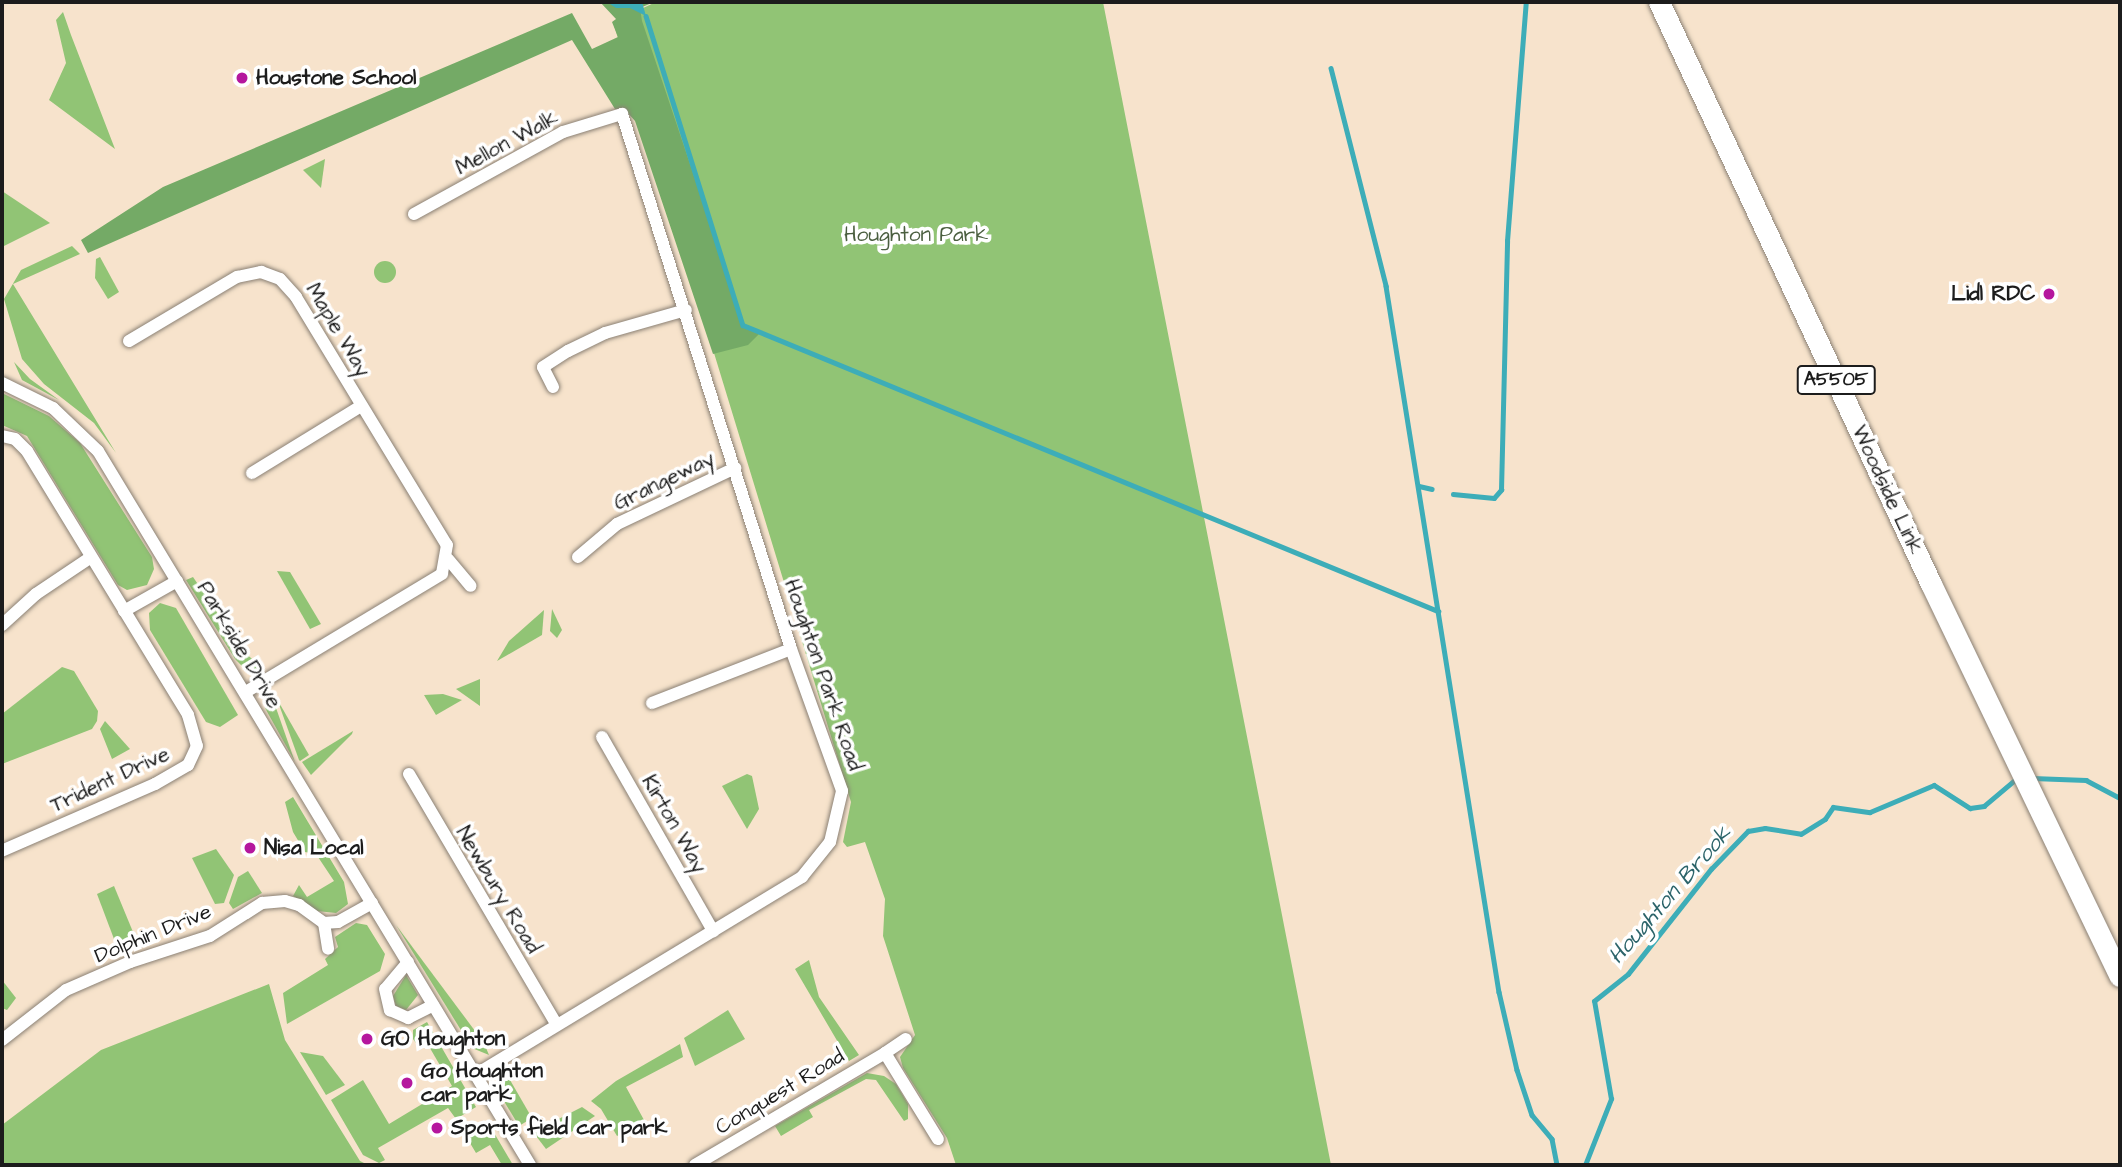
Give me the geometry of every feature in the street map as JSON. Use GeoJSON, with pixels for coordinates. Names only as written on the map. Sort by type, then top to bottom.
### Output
{"type":"FeatureCollection","features":[{"type":"Feature","properties":{"kind":"main road","name":"Woodside Link"},"geometry":{"type":"LineString","coordinates":[[1659,2],[2120,975]]}},
{"type":"Feature","properties":{"kind":"street","name":"Mellon Walk"},"geometry":{"type":"LineString","coordinates":[[414,214],[562,132],[622,114]]}},
{"type":"Feature","properties":{"kind":"street","name":"Houghton Park Road"},"geometry":{"type":"LineString","coordinates":[[475,1075],[802,877],[821,857],[837,826],[842,791],[791,649],[622,114]]}},
{"type":"Feature","properties":{"kind":"street","name":"Maple Way"},"geometry":{"type":"LineString","coordinates":[[129,341],[220,285],[261,272],[289,286],[447,545],[448,559],[471,586]]}},
{"type":"Feature","properties":{"kind":"street"},"geometry":{"type":"LineString","coordinates":[[553,387],[543,367],[568,351],[605,333],[686,310]]}},
{"type":"Feature","properties":{"kind":"street","name":"Parkside Drive"},"geometry":{"type":"LineString","coordinates":[[2,383],[53,408],[89,439],[246,692],[530,1165]]}},
{"type":"Feature","properties":{"kind":"street","name":"Maple Way"},"geometry":{"type":"LineString","coordinates":[[252,474],[361,406]]}},
{"type":"Feature","properties":{"kind":"street","name":"Trident Drive"},"geometry":{"type":"LineString","coordinates":[[2,436],[15,439],[27,451],[196,731],[195,756],[188,765],[130,796],[2,851]]}},
{"type":"Feature","properties":{"kind":"street","name":"Grangeway"},"geometry":{"type":"LineString","coordinates":[[578,557],[617,524],[735,468]]}},
{"type":"Feature","properties":{"kind":"street"},"geometry":{"type":"LineString","coordinates":[[2,625],[36,594],[91,557]]}},
{"type":"Feature","properties":{"kind":"street"},"geometry":{"type":"LineString","coordinates":[[246,692],[442,574],[448,559]]}},
{"type":"Feature","properties":{"kind":"street"},"geometry":{"type":"LineString","coordinates":[[124,611],[177,581]]}},
{"type":"Feature","properties":{"kind":"street"},"geometry":{"type":"LineString","coordinates":[[652,703],[791,649]]}},
{"type":"Feature","properties":{"kind":"street","name":"Kirton Way"},"geometry":{"type":"LineString","coordinates":[[602,737],[713,931]]}},
{"type":"Feature","properties":{"kind":"street","name":"Newbury Road"},"geometry":{"type":"LineString","coordinates":[[410,774],[557,1025]]}},
{"type":"Feature","properties":{"kind":"street","name":"Dolphin Drive"},"geometry":{"type":"LineString","coordinates":[[2,1040],[66,990],[130,961],[210,936],[262,903],[285,901],[299,905],[324,923]]}},
{"type":"Feature","properties":{"kind":"street"},"geometry":{"type":"LineString","coordinates":[[328,949],[324,923],[338,922],[372,903]]}},
{"type":"Feature","properties":{"kind":"street"},"geometry":{"type":"LineString","coordinates":[[408,962],[385,989],[390,1010],[408,1018],[433,1004]]}},
{"type":"Feature","properties":{"kind":"street","name":"Conquest Road"},"geometry":{"type":"LineString","coordinates":[[695,1165],[906,1039]]}},
{"type":"Feature","properties":{"kind":"street"},"geometry":{"type":"LineString","coordinates":[[885,1053],[938,1139]]}},
{"type":"Feature","properties":{"kind":"green space"},"geometry":{"type":"Polygon","coordinates":[[[600,2],[654,2],[640,8],[642,21],[745,328],[759,334],[748,345],[713,354],[635,121],[626,111],[615,109],[572,40],[88,253],[81,240],[163,187],[572,13],[592,49],[618,37],[612,22],[616,19],[600,2]]]}},
{"type":"Feature","properties":{"kind":"green space","name":"Houghton Park"},"geometry":{"type":"Polygon","coordinates":[[[656,2],[1103,2],[1331,1165],[956,1165],[947,1138],[903,1068],[900,1057],[915,1035],[883,936],[885,899],[865,842],[847,847],[843,842],[851,802],[613,22],[656,2]]]}},
{"type":"Feature","properties":{"kind":"green space"},"geometry":{"type":"Polygon","coordinates":[[[63,12],[115,149],[49,100],[66,63],[56,20],[63,12]]]}},
{"type":"Feature","properties":{"kind":"green space"},"geometry":{"type":"Polygon","coordinates":[[[325,159],[321,188],[303,170],[325,159]]]}},
{"type":"Feature","properties":{"kind":"green space"},"geometry":{"type":"Polygon","coordinates":[[[2,191],[50,223],[2,247],[2,191]]]}},
{"type":"Feature","properties":{"kind":"green space"},"geometry":{"type":"Polygon","coordinates":[[[72,246],[80,254],[13,284],[116,453],[94,423],[44,384],[22,359],[4,299],[21,270],[72,246]]]}},
{"type":"Feature","properties":{"kind":"green space"},"geometry":{"type":"Polygon","coordinates":[[[100,257],[119,292],[108,299],[95,278],[96,259],[100,257]]]}},
{"type":"Feature","properties":{"kind":"green space"},"geometry":{"type":"Polygon","coordinates":[[[385,261],[393,264],[396,272],[393,280],[385,283],[377,280],[374,272],[377,264],[385,261]]]}},
{"type":"Feature","properties":{"kind":"green space"},"geometry":{"type":"Polygon","coordinates":[[[14,362],[30,379],[59,400],[22,380],[14,362]]]}},
{"type":"Feature","properties":{"kind":"green space"},"geometry":{"type":"Polygon","coordinates":[[[2,393],[49,416],[80,443],[152,557],[154,569],[147,585],[127,590],[118,585],[27,436],[2,425],[2,393]]]}},
{"type":"Feature","properties":{"kind":"green space"},"geometry":{"type":"Polygon","coordinates":[[[277,571],[290,572],[321,624],[310,629],[277,571]]]}},
{"type":"Feature","properties":{"kind":"green space"},"geometry":{"type":"Polygon","coordinates":[[[193,577],[244,652],[265,670],[247,671],[235,659],[186,580],[193,577]]]}},
{"type":"Feature","properties":{"kind":"green space"},"geometry":{"type":"Polygon","coordinates":[[[160,603],[176,608],[238,715],[220,727],[206,722],[150,630],[149,613],[160,603]]]}},
{"type":"Feature","properties":{"kind":"green space"},"geometry":{"type":"Polygon","coordinates":[[[552,609],[562,630],[557,638],[550,631],[552,609]]]}},
{"type":"Feature","properties":{"kind":"green space"},"geometry":{"type":"Polygon","coordinates":[[[544,610],[542,635],[497,661],[509,641],[544,610]]]}},
{"type":"Feature","properties":{"kind":"green space"},"geometry":{"type":"Polygon","coordinates":[[[62,667],[74,671],[98,711],[97,721],[92,729],[2,764],[2,714],[62,667]]]}},
{"type":"Feature","properties":{"kind":"green space"},"geometry":{"type":"Polygon","coordinates":[[[480,679],[480,706],[456,689],[480,679]]]}},
{"type":"Feature","properties":{"kind":"green space"},"geometry":{"type":"Polygon","coordinates":[[[269,688],[295,762],[265,708],[269,688]]]}},
{"type":"Feature","properties":{"kind":"green space"},"geometry":{"type":"Polygon","coordinates":[[[443,694],[462,700],[436,715],[424,695],[443,694]]]}},
{"type":"Feature","properties":{"kind":"green space"},"geometry":{"type":"Polygon","coordinates":[[[277,699],[309,755],[300,761],[299,760],[277,699]]]}},
{"type":"Feature","properties":{"kind":"green space"},"geometry":{"type":"Polygon","coordinates":[[[105,721],[130,749],[112,759],[100,729],[105,721]]]}},
{"type":"Feature","properties":{"kind":"green space"},"geometry":{"type":"Polygon","coordinates":[[[353,731],[352,734],[311,775],[302,762],[353,731]]]}},
{"type":"Feature","properties":{"kind":"green space"},"geometry":{"type":"Polygon","coordinates":[[[747,774],[752,776],[759,809],[747,829],[722,786],[747,774]]]}},
{"type":"Feature","properties":{"kind":"green space"},"geometry":{"type":"Polygon","coordinates":[[[293,797],[344,882],[348,904],[336,913],[317,911],[293,896],[299,885],[307,897],[334,881],[316,854],[305,852],[293,832],[285,802],[293,797]]]}},
{"type":"Feature","properties":{"kind":"green space"},"geometry":{"type":"Polygon","coordinates":[[[216,849],[234,875],[224,903],[215,904],[192,858],[216,849]]]}},
{"type":"Feature","properties":{"kind":"green space"},"geometry":{"type":"Polygon","coordinates":[[[248,871],[262,893],[233,909],[229,903],[238,877],[248,871]]]}},
{"type":"Feature","properties":{"kind":"green space"},"geometry":{"type":"Polygon","coordinates":[[[114,886],[133,932],[131,941],[114,939],[97,894],[114,886]]]}},
{"type":"Feature","properties":{"kind":"green space"},"geometry":{"type":"Polygon","coordinates":[[[356,923],[367,925],[385,954],[380,971],[287,1024],[283,993],[328,965],[325,959],[338,947],[335,937],[356,923]]]}},
{"type":"Feature","properties":{"kind":"green space"},"geometry":{"type":"Polygon","coordinates":[[[396,925],[484,1043],[489,1055],[472,1048],[396,925]]]}},
{"type":"Feature","properties":{"kind":"green space"},"geometry":{"type":"Polygon","coordinates":[[[809,960],[819,997],[859,1055],[849,1061],[795,969],[809,960]]]}},
{"type":"Feature","properties":{"kind":"green space"},"geometry":{"type":"Polygon","coordinates":[[[406,975],[418,995],[406,1010],[396,1006],[393,996],[406,975]]]}},
{"type":"Feature","properties":{"kind":"green space"},"geometry":{"type":"Polygon","coordinates":[[[2,980],[16,998],[7,1010],[2,1008],[2,980]]]}},
{"type":"Feature","properties":{"kind":"green space"},"geometry":{"type":"Polygon","coordinates":[[[269,984],[285,1040],[360,1161],[368,1165],[2,1165],[2,1125],[101,1050],[269,984]]]}},
{"type":"Feature","properties":{"kind":"green space"},"geometry":{"type":"Polygon","coordinates":[[[728,1010],[745,1039],[695,1066],[684,1038],[728,1010]]]}},
{"type":"Feature","properties":{"kind":"green space"},"geometry":{"type":"Polygon","coordinates":[[[427,1022],[476,1107],[456,1119],[448,1108],[378,1148],[385,1160],[379,1163],[363,1155],[331,1100],[363,1080],[389,1124],[452,1086],[427,1043],[419,1047],[413,1039],[413,1030],[427,1022]]]}},
{"type":"Feature","properties":{"kind":"green space"},"geometry":{"type":"Polygon","coordinates":[[[680,1044],[683,1057],[626,1087],[644,1120],[617,1136],[601,1109],[591,1101],[616,1081],[680,1044]]]}},
{"type":"Feature","properties":{"kind":"green space"},"geometry":{"type":"Polygon","coordinates":[[[300,1052],[323,1056],[345,1085],[326,1095],[300,1052]]]}},
{"type":"Feature","properties":{"kind":"green space"},"geometry":{"type":"Polygon","coordinates":[[[502,1066],[532,1118],[519,1126],[496,1088],[502,1066]]]}},
{"type":"Feature","properties":{"kind":"green space"},"geometry":{"type":"Polygon","coordinates":[[[867,1073],[884,1076],[896,1084],[908,1104],[908,1119],[904,1121],[876,1080],[866,1079],[809,1110],[813,1117],[781,1136],[775,1126],[867,1073]]]}},
{"type":"Feature","properties":{"kind":"green space"},"geometry":{"type":"Polygon","coordinates":[[[582,1107],[595,1116],[546,1149],[533,1132],[582,1107]]]}},
{"type":"Feature","properties":{"kind":"green space"},"geometry":{"type":"Polygon","coordinates":[[[482,1123],[490,1126],[513,1165],[502,1165],[490,1145],[476,1153],[464,1133],[482,1123]]]}},
{"type":"Feature","properties":{"kind":"water"},"geometry":{"type":"Polygon","coordinates":[[[607,2],[642,2],[646,16],[630,8],[616,8],[607,2]]]}},
{"type":"Feature","properties":{"kind":"waterway"},"geometry":{"type":"LineString","coordinates":[[1453,494],[1494,498],[1501,490],[1507,241],[1526,2]]}},
{"type":"Feature","properties":{"kind":"waterway"},"geometry":{"type":"LineString","coordinates":[[646,16],[743,325],[1438,611]]}},
{"type":"Feature","properties":{"kind":"waterway"},"geometry":{"type":"LineString","coordinates":[[1331,68],[1386,286],[1499,992],[1517,1070],[1532,1115],[1552,1139],[1557,1165]]}},
{"type":"Feature","properties":{"kind":"waterway"},"geometry":{"type":"LineString","coordinates":[[1419,486],[1432,489]]}},
{"type":"Feature","properties":{"kind":"waterway","name":"Houghton Brook"},"geometry":{"type":"LineString","coordinates":[[1585,1165],[1611,1099],[1594,1001],[1628,974],[1711,869],[1748,831],[1765,828],[1801,834],[1825,819],[1833,807],[1870,812],[1934,785],[1970,808],[1984,806],[2017,778]]}},
{"type":"Feature","properties":{"kind":"waterway","name":"Houghton Brook"},"geometry":{"type":"LineString","coordinates":[[2032,778],[2086,780],[2120,798]]}},
{"type":"Feature","properties":{"kind":"place","name":"Houstone School"},"geometry":{"type":"Point","coordinates":[242,78]}},
{"type":"Feature","properties":{"kind":"place","name":"Lidl RDC"},"geometry":{"type":"Point","coordinates":[2049,294]}},
{"type":"Feature","properties":{"kind":"place","name":"Nisa Local"},"geometry":{"type":"Point","coordinates":[250,848]}},
{"type":"Feature","properties":{"kind":"place","name":"GO Houghton"},"geometry":{"type":"Point","coordinates":[367,1039]}},
{"type":"Feature","properties":{"kind":"place","name":"Go Houghton car park"},"geometry":{"type":"Point","coordinates":[407,1083]}},
{"type":"Feature","properties":{"kind":"place","name":"Sports field car park"},"geometry":{"type":"Point","coordinates":[437,1128]}}]}
